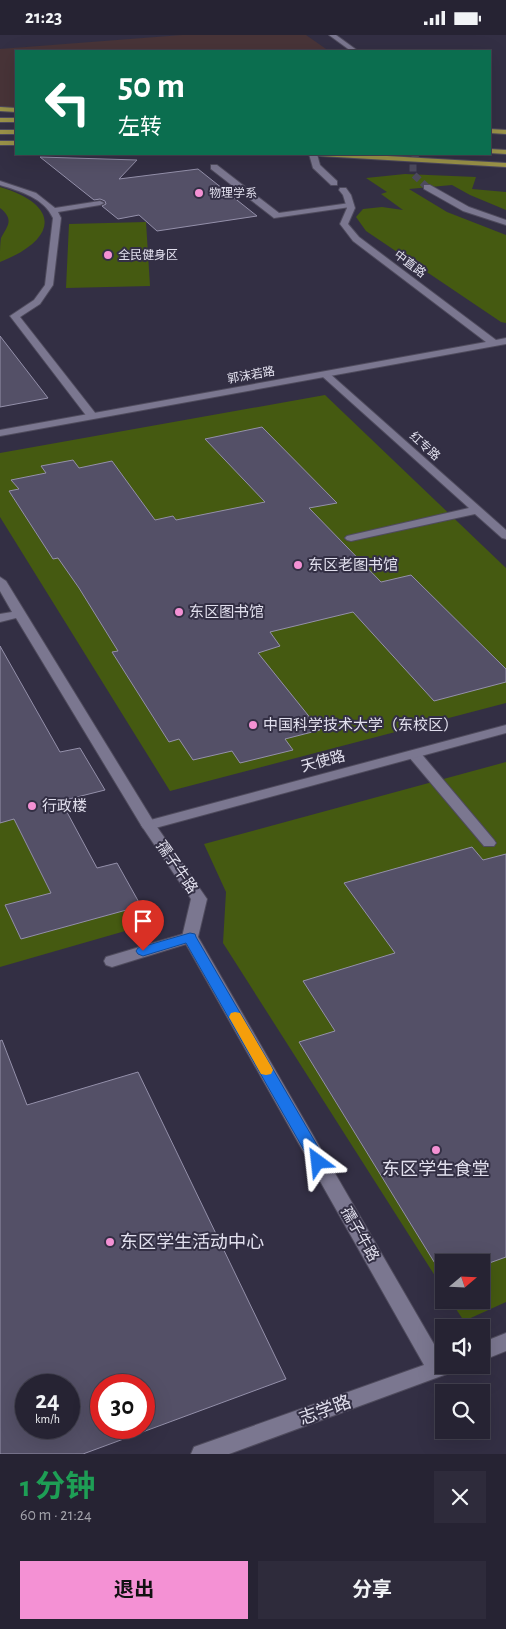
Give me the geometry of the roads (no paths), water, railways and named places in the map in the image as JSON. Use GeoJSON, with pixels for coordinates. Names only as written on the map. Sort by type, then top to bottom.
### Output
{"type":"FeatureCollection","features":[{"type":"Feature","properties":{"kind":"highway"},"geometry":{"type":"LineString","coordinates":[[0,109],[15,109]]}},
{"type":"Feature","properties":{"kind":"highway"},"geometry":{"type":"LineString","coordinates":[[0,120],[15,120]]}},
{"type":"Feature","properties":{"kind":"highway"},"geometry":{"type":"LineString","coordinates":[[491,131],[506,132]]}},
{"type":"Feature","properties":{"kind":"highway"},"geometry":{"type":"LineString","coordinates":[[0,132],[15,132]]}},
{"type":"Feature","properties":{"kind":"highway"},"geometry":{"type":"LineString","coordinates":[[491,139],[506,140]]}},
{"type":"Feature","properties":{"kind":"highway"},"geometry":{"type":"LineString","coordinates":[[0,143],[15,143]]}},
{"type":"Feature","properties":{"kind":"highway"},"geometry":{"type":"LineString","coordinates":[[491,151],[506,152]]}},
{"type":"Feature","properties":{"kind":"highway"},"geometry":{"type":"LineString","coordinates":[[356,155],[506,165]]}},
{"type":"Feature","properties":{"kind":"street"},"geometry":{"type":"LineString","coordinates":[[332,35],[354,50]]}},
{"type":"Feature","properties":{"kind":"street"},"geometry":{"type":"LineString","coordinates":[[313,155],[316,166],[334,183]]}},
{"type":"Feature","properties":{"kind":"street"},"geometry":{"type":"LineString","coordinates":[[214,167],[277,216],[350,205],[343,190]]}},
{"type":"Feature","properties":{"kind":"street"},"geometry":{"type":"LineString","coordinates":[[0,183],[19,188],[39,198],[55,210],[57,217],[48,285],[37,302],[15,316],[92,416]]}},
{"type":"Feature","properties":{"kind":"street"},"geometry":{"type":"LineString","coordinates":[[427,187],[466,209],[506,223]]}},
{"type":"Feature","properties":{"kind":"street"},"geometry":{"type":"LineString","coordinates":[[55,210],[100,203]]}},
{"type":"Feature","properties":{"kind":"street","name":"中直路"},"geometry":{"type":"LineString","coordinates":[[350,205],[351,208],[344,224],[356,239],[494,343]]}},
{"type":"Feature","properties":{"kind":"street","name":"郭沫若路"},"geometry":{"type":"LineString","coordinates":[[0,433],[506,341]]}},
{"type":"Feature","properties":{"kind":"street","name":"红专路"},"geometry":{"type":"LineString","coordinates":[[326,375],[506,537]]}},
{"type":"Feature","properties":{"kind":"street"},"geometry":{"type":"LineString","coordinates":[[351,538],[477,510]]}},
{"type":"Feature","properties":{"kind":"street","name":"孺子牛路"},"geometry":{"type":"LineString","coordinates":[[0,581],[148,825],[199,899],[190,937],[435,1355]]}},
{"type":"Feature","properties":{"kind":"street"},"geometry":{"type":"LineString","coordinates":[[0,618],[20,614]]}},
{"type":"Feature","properties":{"kind":"street","name":"天使路"},"geometry":{"type":"LineString","coordinates":[[148,825],[506,729]]}},
{"type":"Feature","properties":{"kind":"street"},"geometry":{"type":"LineString","coordinates":[[414,754],[489,843]]}},
{"type":"Feature","properties":{"kind":"street"},"geometry":{"type":"LineString","coordinates":[[112,961],[190,937]]}},
{"type":"Feature","properties":{"kind":"street"},"geometry":{"type":"LineString","coordinates":[[490,1348],[506,1342]]}},
{"type":"Feature","properties":{"kind":"street","name":"志学路"},"geometry":{"type":"LineString","coordinates":[[202,1454],[435,1370]]}},
{"type":"Feature","properties":{"kind":"tunnel"},"geometry":{"type":"LineString","coordinates":[[416,155],[413,163],[413,174],[427,187]]}},
{"type":"Feature","properties":{"kind":"place","name":"物理学系"},"geometry":{"type":"Point","coordinates":[199,193]}},
{"type":"Feature","properties":{"kind":"place","name":"全民健身区"},"geometry":{"type":"Point","coordinates":[108,255]}},
{"type":"Feature","properties":{"kind":"place","name":"东区老图书馆"},"geometry":{"type":"Point","coordinates":[298,565]}},
{"type":"Feature","properties":{"kind":"place","name":"东区图书馆"},"geometry":{"type":"Point","coordinates":[179,612]}},
{"type":"Feature","properties":{"kind":"place","name":"中国科学技术大学（东校区）"},"geometry":{"type":"Point","coordinates":[253,725]}},
{"type":"Feature","properties":{"kind":"place","name":"行政楼"},"geometry":{"type":"Point","coordinates":[32,806]}},
{"type":"Feature","properties":{"kind":"place","name":"东区学生食堂"},"geometry":{"type":"Point","coordinates":[436,1150]}},
{"type":"Feature","properties":{"kind":"place","name":"东区学生活动中心"},"geometry":{"type":"Point","coordinates":[110,1242]}}]}
